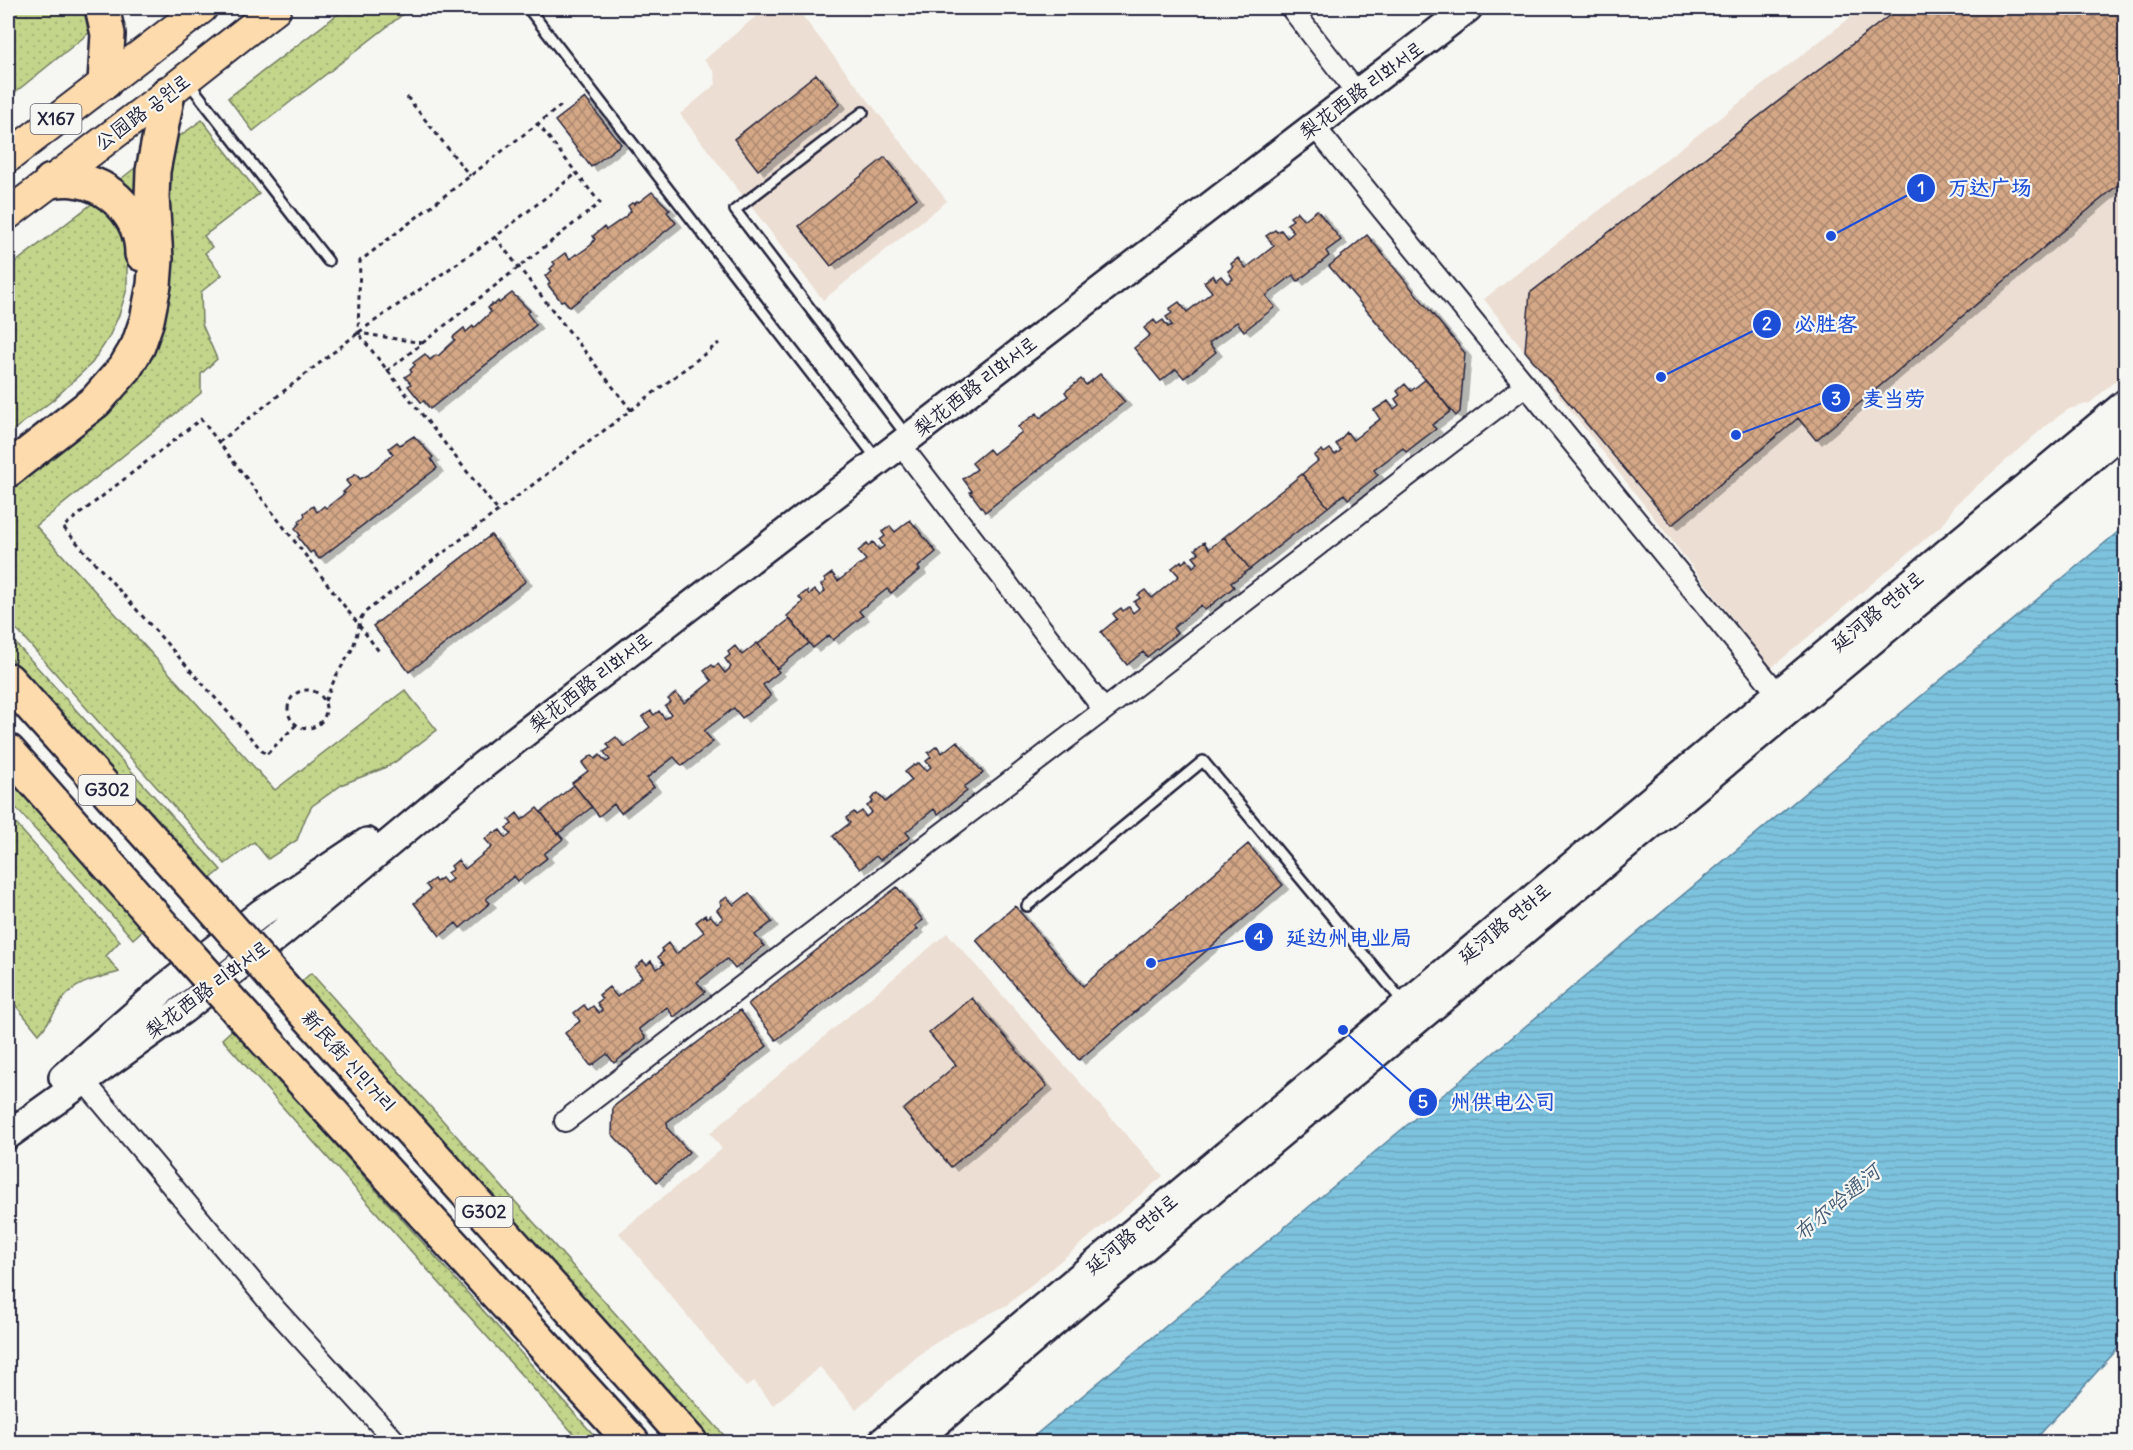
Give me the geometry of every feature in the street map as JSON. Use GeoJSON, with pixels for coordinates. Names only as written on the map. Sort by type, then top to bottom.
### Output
{"type":"FeatureCollection","features":[{"type":"Feature","properties":{"kind":"highway"},"geometry":{"type":"LineString","coordinates":[[102,8],[108,34],[105,82]]}},
{"type":"Feature","properties":{"kind":"highway"},"geometry":{"type":"LineString","coordinates":[[8,470],[96,401],[120,375],[138,346],[147,320],[154,285],[156,259],[152,197],[153,171],[177,86]]}},
{"type":"Feature","properties":{"kind":"highway"},"geometry":{"type":"LineString","coordinates":[[8,453],[96,382],[114,359],[122,344],[140,298],[143,274],[142,249],[131,214],[118,199],[99,187],[75,180],[51,181]]}},
{"type":"Feature","properties":{"kind":"highway","name":"新民街 신민거리"},"geometry":{"type":"LineString","coordinates":[[8,680],[690,1443]]}},
{"type":"Feature","properties":{"kind":"highway","name":"G302"},"geometry":{"type":"LineString","coordinates":[[8,751],[238,1010],[632,1443]]}},
{"type":"Feature","properties":{"kind":"main road","name":"X167"},"geometry":{"type":"LineString","coordinates":[[8,157],[202,8]]}},
{"type":"Feature","properties":{"kind":"main road","name":"公园路 공원로"},"geometry":{"type":"LineString","coordinates":[[8,214],[276,8]]}},
{"type":"Feature","properties":{"kind":"main road","name":"梨花西路 리화서로"},"geometry":{"type":"LineString","coordinates":[[8,1135],[184,1009],[272,941],[483,765],[1468,8]]}},
{"type":"Feature","properties":{"kind":"main road","name":"延河路 연하로"},"geometry":{"type":"LineString","coordinates":[[882,1443],[2126,403]]}},
{"type":"Feature","properties":{"kind":"main road","name":"延河路 연하로"},"geometry":{"type":"LineString","coordinates":[[914,1443],[1033,1343],[1052,1324],[2126,429]]}},
{"type":"Feature","properties":{"kind":"main road","name":"梨花西路 리화서로"},"geometry":{"type":"LineString","coordinates":[[8,1125],[166,987],[261,913],[483,765]]}},
{"type":"Feature","properties":{"kind":"street"},"geometry":{"type":"LineString","coordinates":[[1291,8],[1357,93]]}},
{"type":"Feature","properties":{"kind":"street"},"geometry":{"type":"LineString","coordinates":[[1314,126],[1778,694]]}},
{"type":"Feature","properties":{"kind":"street"},"geometry":{"type":"LineString","coordinates":[[566,1121],[1526,385]]}},
{"type":"Feature","properties":{"kind":"street"},"geometry":{"type":"LineString","coordinates":[[904,441],[1104,710]]}},
{"type":"Feature","properties":{"kind":"street"},"geometry":{"type":"LineString","coordinates":[[84,1081],[275,1309],[396,1443]]}},
{"type":"Feature","properties":{"kind":"lane"},"geometry":{"type":"LineString","coordinates":[[528,8],[879,461]]}},
{"type":"Feature","properties":{"kind":"lane"},"geometry":{"type":"LineString","coordinates":[[177,86],[328,261]]}},
{"type":"Feature","properties":{"kind":"lane"},"geometry":{"type":"LineString","coordinates":[[863,112],[735,210],[904,441]]}},
{"type":"Feature","properties":{"kind":"lane"},"geometry":{"type":"LineString","coordinates":[[1028,906],[1203,761],[1406,1005]]}},
{"type":"Feature","properties":{"kind":"path"},"geometry":{"type":"LineString","coordinates":[[407,97],[470,176]]}},
{"type":"Feature","properties":{"kind":"path"},"geometry":{"type":"LineString","coordinates":[[498,511],[358,333],[360,261],[562,105]]}},
{"type":"Feature","properties":{"kind":"path"},"geometry":{"type":"LineString","coordinates":[[387,371],[600,203],[538,124]]}},
{"type":"Feature","properties":{"kind":"path"},"geometry":{"type":"LineString","coordinates":[[219,443],[358,333],[495,237],[577,173]]}},
{"type":"Feature","properties":{"kind":"path"},"geometry":{"type":"LineString","coordinates":[[495,237],[631,410]]}},
{"type":"Feature","properties":{"kind":"path"},"geometry":{"type":"LineString","coordinates":[[358,333],[423,343]]}},
{"type":"Feature","properties":{"kind":"path"},"geometry":{"type":"LineString","coordinates":[[325,701],[336,676],[353,648],[364,613],[719,343]]}},
{"type":"Feature","properties":{"kind":"path"},"geometry":{"type":"LineString","coordinates":[[296,724],[266,755],[63,527],[201,419],[381,654]]}},
{"type":"Feature","properties":{"kind":"path"},"geometry":{"type":"LineString","coordinates":[[311,690],[322,696],[325,701],[326,714],[318,725],[306,728],[296,724],[288,712],[288,705],[294,695],[299,691],[311,690]]}},
{"type":"Feature","properties":{"kind":"path"},"geometry":{"type":"LineString","coordinates":[[2121,1443],[2126,1439]]}},
{"type":"Feature","properties":{"kind":"shaded area"},"geometry":{"type":"Polygon","coordinates":[[[766,8],[796,8],[947,201],[823,300],[680,114],[716,84],[714,71],[704,60],[766,8]]]}},
{"type":"Feature","properties":{"kind":"shaded area"},"geometry":{"type":"Polygon","coordinates":[[[1863,8],[2125,8],[2125,372],[2090,403],[2069,409],[2050,422],[1955,505],[1943,524],[1771,668],[1484,299],[1863,8]]]}},
{"type":"Feature","properties":{"kind":"shaded area"},"geometry":{"type":"Polygon","coordinates":[[[947,933],[1163,1176],[1007,1305],[956,1330],[926,1349],[856,1409],[820,1367],[773,1405],[754,1381],[746,1387],[619,1233],[722,1149],[710,1133],[947,933]]]}},
{"type":"Feature","properties":{"kind":"green space"},"geometry":{"type":"Polygon","coordinates":[[[8,8],[89,8],[86,10],[89,33],[8,98],[8,8]]]}},
{"type":"Feature","properties":{"kind":"green space"},"geometry":{"type":"Polygon","coordinates":[[[346,8],[411,8],[253,131],[228,98],[346,8]]]}},
{"type":"Feature","properties":{"kind":"green space"},"geometry":{"type":"Polygon","coordinates":[[[202,120],[259,194],[204,236],[212,247],[205,253],[222,275],[201,292],[202,324],[217,359],[201,374],[201,393],[36,526],[275,790],[405,690],[437,730],[395,762],[343,784],[312,806],[297,840],[268,859],[254,842],[225,864],[8,620],[8,486],[157,341],[163,323],[167,292],[162,213],[170,143],[202,120]]]}},
{"type":"Feature","properties":{"kind":"green space"},"geometry":{"type":"Polygon","coordinates":[[[145,160],[143,200],[112,186],[145,160]]]}},
{"type":"Feature","properties":{"kind":"green space"},"geometry":{"type":"Polygon","coordinates":[[[97,200],[111,210],[127,242],[127,289],[119,315],[108,339],[92,363],[53,400],[8,434],[8,268],[97,200]]]}},
{"type":"Feature","properties":{"kind":"green space"},"geometry":{"type":"Polygon","coordinates":[[[8,635],[221,870],[209,880],[8,655],[8,635]]]}},
{"type":"Feature","properties":{"kind":"green space"},"geometry":{"type":"Polygon","coordinates":[[[8,778],[143,930],[133,939],[8,799],[8,778]]]}},
{"type":"Feature","properties":{"kind":"green space"},"geometry":{"type":"Polygon","coordinates":[[[8,815],[120,941],[106,956],[119,972],[89,981],[69,992],[39,1034],[8,996],[8,815]]]}},
{"type":"Feature","properties":{"kind":"green space"},"geometry":{"type":"Polygon","coordinates":[[[311,973],[730,1442],[712,1442],[301,982],[311,973]]]}},
{"type":"Feature","properties":{"kind":"green space"},"geometry":{"type":"Polygon","coordinates":[[[233,1029],[600,1442],[581,1442],[222,1039],[233,1029]]]}},
{"type":"Feature","properties":{"kind":"water","name":"布尔哈通河"},"geometry":{"type":"Polygon","coordinates":[[[2125,526],[2125,1341],[2033,1442],[1027,1442],[2125,526]]]}},
{"type":"Feature","properties":{"kind":"building"},"geometry":{"type":"Polygon","coordinates":[[[1899,8],[2126,8],[2126,178],[1816,440],[1798,418],[1672,525],[1525,351],[1530,293],[1899,8]]]}},
{"type":"Feature","properties":{"kind":"building"},"geometry":{"type":"Polygon","coordinates":[[[816,74],[840,104],[758,170],[734,139],[816,74]]]}},
{"type":"Feature","properties":{"kind":"building"},"geometry":{"type":"Polygon","coordinates":[[[585,98],[621,144],[591,167],[555,121],[585,98]]]}},
{"type":"Feature","properties":{"kind":"building"},"geometry":{"type":"Polygon","coordinates":[[[885,157],[917,198],[831,266],[799,226],[885,157]]]}},
{"type":"Feature","properties":{"kind":"building"},"geometry":{"type":"Polygon","coordinates":[[[652,192],[670,210],[667,212],[676,223],[570,307],[564,300],[561,301],[548,285],[550,283],[545,276],[552,271],[550,269],[555,264],[553,262],[565,253],[570,259],[577,255],[591,245],[595,239],[593,236],[604,227],[606,230],[625,217],[631,211],[628,206],[639,202],[652,192]]]}},
{"type":"Feature","properties":{"kind":"building"},"geometry":{"type":"Polygon","coordinates":[[[1317,210],[1341,240],[1326,251],[1329,256],[1298,281],[1293,275],[1266,296],[1275,307],[1244,331],[1237,322],[1209,343],[1216,352],[1184,378],[1176,369],[1161,381],[1134,348],[1150,335],[1144,328],[1154,320],[1157,324],[1163,320],[1168,327],[1172,325],[1166,317],[1172,313],[1169,309],[1179,302],[1187,312],[1212,292],[1204,282],[1213,275],[1216,280],[1221,276],[1227,283],[1233,279],[1228,271],[1233,267],[1231,264],[1238,258],[1246,268],[1274,246],[1266,236],[1275,230],[1277,232],[1281,230],[1287,238],[1294,232],[1287,224],[1293,220],[1290,217],[1297,212],[1304,220],[1317,210]]]}},
{"type":"Feature","properties":{"kind":"building"},"geometry":{"type":"Polygon","coordinates":[[[1367,235],[1465,353],[1460,412],[1456,416],[1329,266],[1367,235]]]}},
{"type":"Feature","properties":{"kind":"building"},"geometry":{"type":"Polygon","coordinates":[[[512,293],[530,311],[527,313],[536,325],[430,409],[408,386],[411,384],[405,377],[412,372],[410,370],[415,365],[413,363],[425,354],[430,360],[438,356],[455,340],[453,337],[464,328],[466,332],[473,326],[474,328],[491,312],[488,308],[492,304],[498,301],[499,303],[512,293]]]}},
{"type":"Feature","properties":{"kind":"building"},"geometry":{"type":"Polygon","coordinates":[[[1100,374],[1125,402],[985,512],[963,479],[977,469],[972,463],[989,449],[993,454],[1022,432],[1018,427],[1037,413],[1040,418],[1068,396],[1065,392],[1081,379],[1086,385],[1100,374]]]}},
{"type":"Feature","properties":{"kind":"building"},"geometry":{"type":"Polygon","coordinates":[[[1426,379],[1451,411],[1432,425],[1436,429],[1406,452],[1403,448],[1374,470],[1378,475],[1348,499],[1344,494],[1328,507],[1302,474],[1318,461],[1314,456],[1322,450],[1324,453],[1330,449],[1335,455],[1341,450],[1336,444],[1347,432],[1353,440],[1380,419],[1374,410],[1388,401],[1394,409],[1399,405],[1395,399],[1400,395],[1397,391],[1405,384],[1411,391],[1426,379]]]}},
{"type":"Feature","properties":{"kind":"building"},"geometry":{"type":"Polygon","coordinates":[[[414,436],[433,457],[431,459],[437,468],[319,559],[313,551],[310,553],[298,537],[300,535],[295,528],[305,516],[304,513],[313,506],[317,512],[324,506],[326,508],[345,493],[343,492],[350,486],[346,481],[356,474],[360,479],[368,475],[393,454],[389,448],[397,442],[400,445],[414,436]]]}},
{"type":"Feature","properties":{"kind":"building"},"geometry":{"type":"Polygon","coordinates":[[[1302,474],[1328,507],[1250,569],[1224,537],[1302,474]]]}},
{"type":"Feature","properties":{"kind":"building"},"geometry":{"type":"Polygon","coordinates":[[[910,520],[936,552],[918,567],[920,570],[891,593],[887,589],[859,611],[863,616],[833,640],[829,635],[813,648],[787,616],[803,602],[799,597],[807,591],[809,595],[815,590],[820,596],[825,591],[821,585],[826,581],[824,579],[832,573],[838,581],[866,560],[858,551],[873,542],[879,550],[884,546],[880,540],[885,536],[882,532],[890,526],[895,532],[910,520]]]}},
{"type":"Feature","properties":{"kind":"building"},"geometry":{"type":"Polygon","coordinates":[[[491,535],[526,581],[409,672],[373,626],[491,535]]]}},
{"type":"Feature","properties":{"kind":"building"},"geometry":{"type":"Polygon","coordinates":[[[1224,537],[1250,569],[1231,583],[1234,587],[1205,610],[1201,605],[1173,628],[1177,633],[1147,657],[1143,652],[1127,665],[1101,632],[1117,619],[1113,614],[1121,608],[1123,611],[1129,607],[1133,613],[1139,608],[1134,602],[1140,598],[1138,595],[1145,590],[1152,598],[1179,576],[1172,568],[1187,559],[1193,567],[1198,563],[1193,557],[1199,553],[1195,549],[1204,542],[1209,549],[1224,537]]]}},
{"type":"Feature","properties":{"kind":"building"},"geometry":{"type":"Polygon","coordinates":[[[790,619],[809,643],[777,669],[758,644],[790,619]]]}},
{"type":"Feature","properties":{"kind":"building"},"geometry":{"type":"Polygon","coordinates":[[[757,643],[779,672],[763,685],[771,696],[742,718],[734,708],[704,731],[713,742],[682,766],[674,757],[647,778],[654,787],[621,813],[614,804],[599,816],[572,783],[588,771],[582,763],[592,755],[595,759],[600,755],[606,762],[610,760],[604,752],[610,748],[607,744],[616,737],[624,747],[650,727],[642,717],[651,711],[654,715],[659,711],[665,719],[671,714],[665,706],[671,702],[668,699],[676,693],[684,703],[712,681],[704,671],[718,664],[725,673],[731,667],[725,659],[730,655],[728,652],[735,646],[742,655],[757,643]]]}},
{"type":"Feature","properties":{"kind":"building"},"geometry":{"type":"Polygon","coordinates":[[[957,741],[983,773],[964,787],[967,791],[938,814],[934,809],[906,832],[910,837],[880,860],[876,856],[860,869],[833,836],[850,823],[846,818],[854,812],[856,815],[862,811],[866,817],[872,812],[867,806],[873,802],[871,799],[878,793],[885,802],[912,780],[905,772],[919,763],[926,771],[931,767],[926,761],[931,757],[928,753],[937,746],[942,753],[957,741]]]}},
{"type":"Feature","properties":{"kind":"building"},"geometry":{"type":"Polygon","coordinates":[[[574,785],[592,807],[558,834],[541,812],[574,785]]]}},
{"type":"Feature","properties":{"kind":"building"},"geometry":{"type":"Polygon","coordinates":[[[537,808],[563,839],[544,854],[547,858],[518,881],[514,876],[486,899],[490,903],[460,928],[456,923],[440,936],[414,903],[430,890],[426,885],[434,879],[436,882],[442,878],[446,883],[452,879],[447,873],[453,869],[451,866],[458,860],[465,869],[492,847],[485,839],[500,830],[506,838],[511,834],[506,828],[512,824],[509,820],[517,813],[522,820],[537,808]]]}},
{"type":"Feature","properties":{"kind":"building"},"geometry":{"type":"Polygon","coordinates":[[[1248,844],[1283,885],[1079,1060],[976,940],[1015,906],[1083,986],[1248,844]]]}},
{"type":"Feature","properties":{"kind":"building"},"geometry":{"type":"Polygon","coordinates":[[[897,887],[923,920],[915,926],[918,929],[776,1040],[748,1004],[897,887]]]}},
{"type":"Feature","properties":{"kind":"building"},"geometry":{"type":"Polygon","coordinates":[[[749,893],[772,922],[755,935],[764,946],[735,969],[727,959],[697,982],[705,992],[674,1017],[667,1007],[639,1029],[646,1038],[614,1063],[607,1054],[591,1066],[565,1033],[580,1021],[574,1013],[584,1005],[588,1010],[593,1006],[599,1013],[602,1010],[597,1003],[602,999],[599,995],[609,987],[617,997],[642,977],[635,968],[643,961],[647,965],[651,961],[657,969],[664,964],[658,957],[663,952],[661,949],[668,943],[676,954],[704,932],[696,922],[705,915],[707,918],[710,915],[717,923],[723,918],[717,910],[722,905],[720,902],[727,897],[734,905],[749,893]]]}},
{"type":"Feature","properties":{"kind":"building"},"geometry":{"type":"Polygon","coordinates":[[[972,998],[1047,1086],[951,1167],[903,1110],[956,1065],[929,1033],[972,998]]]}},
{"type":"Feature","properties":{"kind":"building"},"geometry":{"type":"Polygon","coordinates":[[[740,1010],[767,1046],[667,1122],[668,1129],[689,1152],[657,1182],[612,1134],[613,1107],[740,1010]]]}},
{"type":"Feature","properties":{"kind":"place","name":"万达广场"},"geometry":{"type":"Point","coordinates":[1831,236]}},
{"type":"Feature","properties":{"kind":"place","name":"必胜客"},"geometry":{"type":"Point","coordinates":[1661,377]}},
{"type":"Feature","properties":{"kind":"place","name":"麦当劳"},"geometry":{"type":"Point","coordinates":[1736,435]}},
{"type":"Feature","properties":{"kind":"place","name":"延边州电业局"},"geometry":{"type":"Point","coordinates":[1151,963]}},
{"type":"Feature","properties":{"kind":"place","name":"州供电公司"},"geometry":{"type":"Point","coordinates":[1343,1030]}}]}
